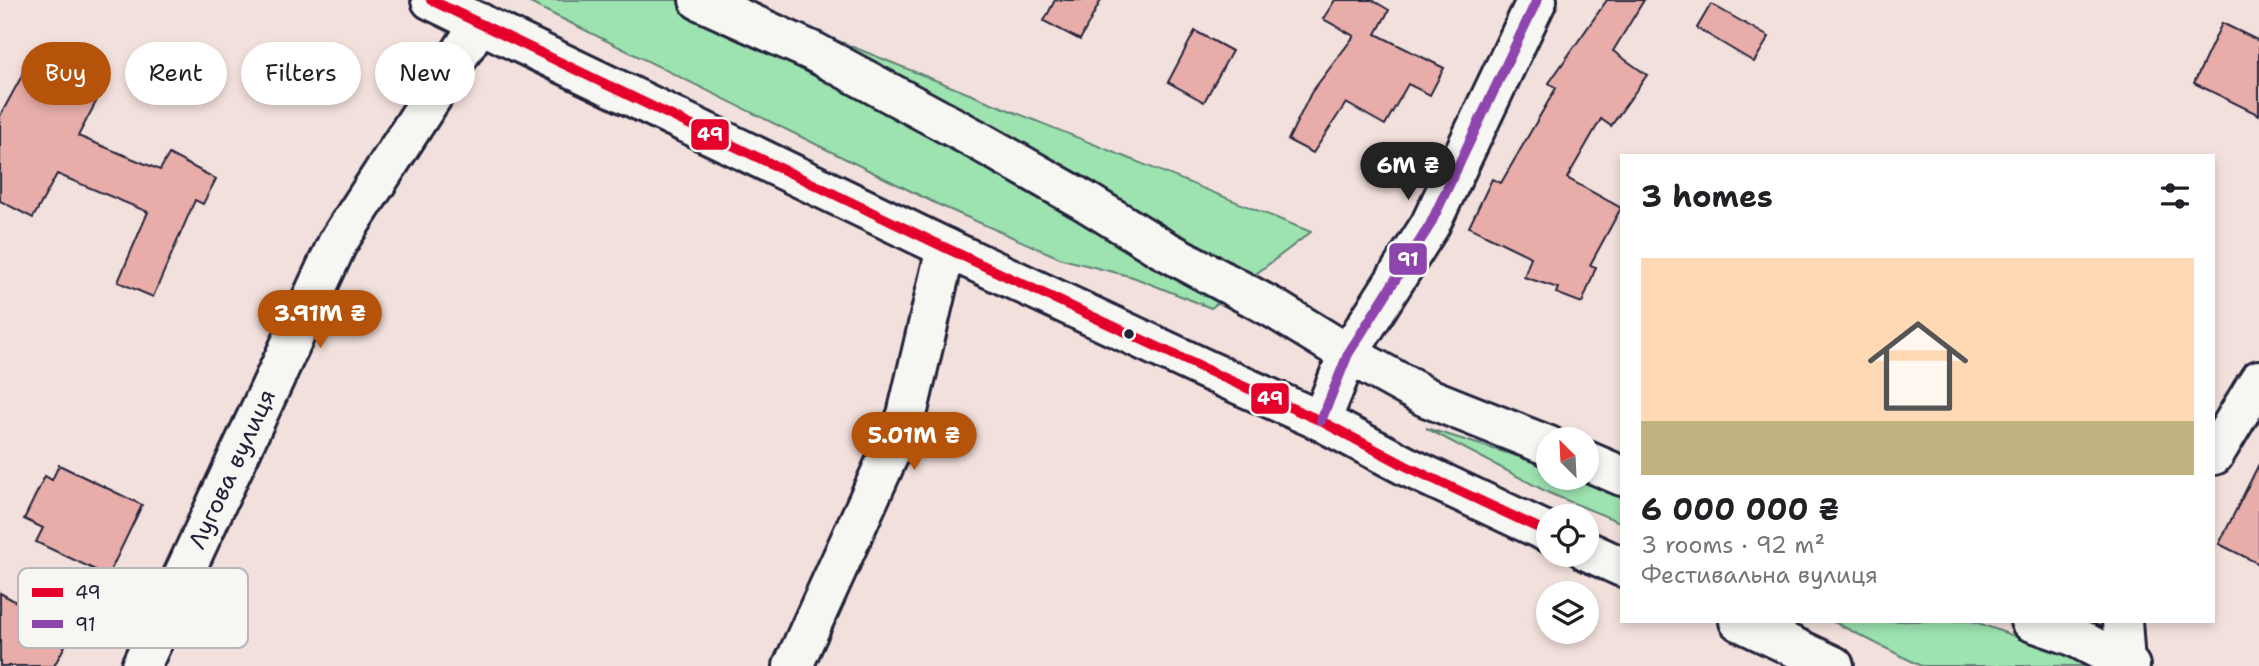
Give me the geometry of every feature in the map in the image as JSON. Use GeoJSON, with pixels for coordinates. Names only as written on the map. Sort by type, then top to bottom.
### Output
{"type":"FeatureCollection","features":[{"type":"Feature","properties":{"kind":"street"},"geometry":{"type":"LineString","coordinates":[[431,0],[946,247],[1321,421],[1406,466],[1536,527]]}},
{"type":"Feature","properties":{"kind":"street"},"geometry":{"type":"LineString","coordinates":[[699,0],[814,52],[979,141],[1161,248],[1273,308],[1426,397],[1536,441]]}},
{"type":"Feature","properties":{"kind":"street"},"geometry":{"type":"LineString","coordinates":[[1321,421],[1348,354],[1430,225],[1537,0]]}},
{"type":"Feature","properties":{"kind":"street","name":"Лугова вулиця"},"geometry":{"type":"LineString","coordinates":[[187,568],[338,242],[480,23]]}},
{"type":"Feature","properties":{"kind":"street"},"geometry":{"type":"LineString","coordinates":[[793,666],[907,415],[946,247]]}},
{"type":"Feature","properties":{"kind":"street"},"geometry":{"type":"LineString","coordinates":[[2215,453],[2259,380]]}},
{"type":"Feature","properties":{"kind":"street"},"geometry":{"type":"LineString","coordinates":[[1600,467],[1620,475]]}},
{"type":"Feature","properties":{"kind":"street"},"geometry":{"type":"LineString","coordinates":[[1599,556],[1620,566]]}},
{"type":"Feature","properties":{"kind":"street"},"geometry":{"type":"LineString","coordinates":[[1743,623],[1815,662]]}},
{"type":"Feature","properties":{"kind":"street"},"geometry":{"type":"LineString","coordinates":[[2044,623],[2086,629],[2126,665]]}},
{"type":"Feature","properties":{"kind":"street"},"geometry":{"type":"LineString","coordinates":[[2122,623],[2126,665]]}},
{"type":"Feature","properties":{"kind":"street","name":"Лугова вулиця"},"geometry":{"type":"LineString","coordinates":[[141,666],[149,648]]}},
{"type":"Feature","properties":{"kind":"green space"},"geometry":{"type":"Polygon","coordinates":[[[524,0],[737,0],[1311,232],[1211,308],[1133,277],[1062,259],[937,204],[524,0]]]}},
{"type":"Feature","properties":{"kind":"green space"},"geometry":{"type":"Polygon","coordinates":[[[1426,428],[1536,462],[1536,486],[1426,428]]]}},
{"type":"Feature","properties":{"kind":"green space"},"geometry":{"type":"Polygon","coordinates":[[[1600,485],[1620,492],[1620,522],[1599,514],[1599,504],[1576,504],[1543,490],[1600,490],[1600,485]]]}},
{"type":"Feature","properties":{"kind":"green space"},"geometry":{"type":"Polygon","coordinates":[[[1836,623],[1978,623],[2096,666],[1921,666],[1836,623]]]}},
{"type":"Feature","properties":{"kind":"building"},"geometry":{"type":"Polygon","coordinates":[[[1055,0],[1101,0],[1080,40],[1044,21],[1055,0]]]}},
{"type":"Feature","properties":{"kind":"building"},"geometry":{"type":"Polygon","coordinates":[[[1335,0],[1372,0],[1389,10],[1376,34],[1444,68],[1430,95],[1408,84],[1385,125],[1346,103],[1313,153],[1288,140],[1311,93],[1354,36],[1323,19],[1335,0]]]}},
{"type":"Feature","properties":{"kind":"building"},"geometry":{"type":"Polygon","coordinates":[[[1607,0],[1644,0],[1613,51],[1647,75],[1611,126],[1601,119],[1567,178],[1620,207],[1590,265],[1596,267],[1582,303],[1556,293],[1558,288],[1524,277],[1531,257],[1469,227],[1492,179],[1501,183],[1556,88],[1549,83],[1607,0]]]}},
{"type":"Feature","properties":{"kind":"building"},"geometry":{"type":"Polygon","coordinates":[[[1711,4],[1769,37],[1754,62],[1697,28],[1711,4]]]}},
{"type":"Feature","properties":{"kind":"building"},"geometry":{"type":"Polygon","coordinates":[[[2222,23],[2259,41],[2259,115],[2194,83],[2222,23]]]}},
{"type":"Feature","properties":{"kind":"building"},"geometry":{"type":"Polygon","coordinates":[[[1195,31],[1232,51],[1204,102],[1168,82],[1195,31]]]}},
{"type":"Feature","properties":{"kind":"building"},"geometry":{"type":"Polygon","coordinates":[[[21,77],[21,105],[94,105],[78,136],[160,170],[169,154],[216,179],[203,204],[195,200],[153,297],[118,282],[148,212],[57,174],[33,218],[0,201],[0,116],[21,77]]]}},
{"type":"Feature","properties":{"kind":"building"},"geometry":{"type":"Polygon","coordinates":[[[2259,464],[2259,564],[2219,544],[2259,464]]]}},
{"type":"Feature","properties":{"kind":"building"},"geometry":{"type":"Polygon","coordinates":[[[59,465],[142,505],[112,568],[91,568],[36,542],[43,528],[24,519],[45,476],[52,480],[59,465]]]}},
{"type":"Feature","properties":{"kind":"building"},"geometry":{"type":"Polygon","coordinates":[[[0,593],[18,603],[18,648],[64,648],[54,666],[0,666],[0,593]]]}},
{"type":"Feature","properties":{"kind":"transit line","name":"49"},"geometry":{"type":"LineString","coordinates":[[431,0],[946,248],[1321,421],[1406,466],[1536,527]]}},
{"type":"Feature","properties":{"kind":"transit line","name":"91"},"geometry":{"type":"LineString","coordinates":[[1321,421],[1348,354],[1430,225],[1537,0]]}}]}
